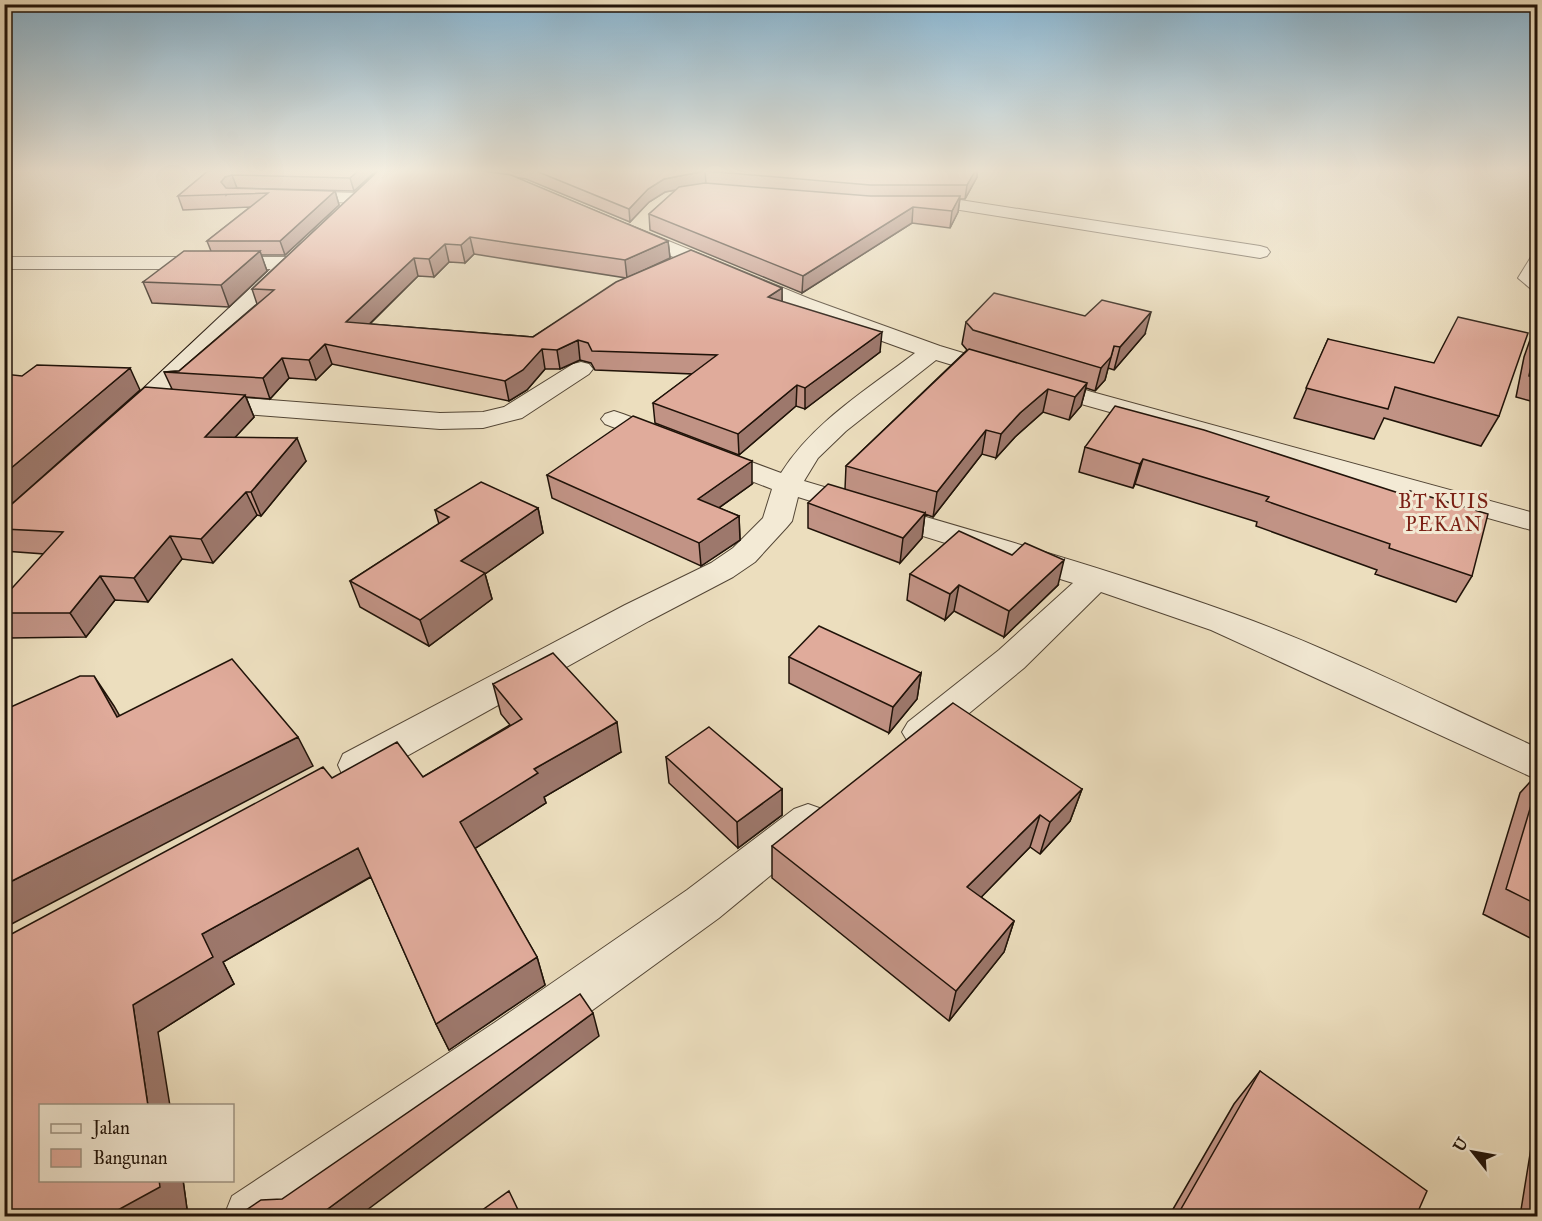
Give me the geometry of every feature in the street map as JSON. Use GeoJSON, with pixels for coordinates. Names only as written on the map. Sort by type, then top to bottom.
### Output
{"type":"FeatureCollection","features":[{"type":"Feature","properties":{"kind":"street"},"geometry":{"type":"LineString","coordinates":[[623,228],[681,263],[932,351],[1083,397],[1538,524]]}},
{"type":"Feature","properties":{"kind":"street"},"geometry":{"type":"LineString","coordinates":[[634,233],[639,228]]}},
{"type":"Feature","properties":{"kind":"street"},"geometry":{"type":"LineString","coordinates":[[1107,228],[1260,252]]}},
{"type":"Feature","properties":{"kind":"street"},"geometry":{"type":"LineString","coordinates":[[107,436],[306,247]]}},
{"type":"Feature","properties":{"kind":"street"},"geometry":{"type":"LineString","coordinates":[[1538,261],[1528,278],[1538,285]]}},
{"type":"Feature","properties":{"kind":"street"},"geometry":{"type":"LineString","coordinates":[[4,263],[288,264]]}},
{"type":"Feature","properties":{"kind":"street"},"geometry":{"type":"LineString","coordinates":[[331,779],[637,613],[722,570],[744,555],[777,520],[787,485],[807,453],[837,425],[932,351]]}},
{"type":"Feature","properties":{"kind":"street"},"geometry":{"type":"LineString","coordinates":[[148,399],[441,421],[483,420],[513,413],[581,369]]}},
{"type":"Feature","properties":{"kind":"street"},"geometry":{"type":"LineString","coordinates":[[614,419],[787,485],[1095,579],[1223,622],[1538,765]]}},
{"type":"Feature","properties":{"kind":"street"},"geometry":{"type":"LineString","coordinates":[[889,757],[999,671],[1058,618],[1095,579]]}},
{"type":"Feature","properties":{"kind":"street"},"geometry":{"type":"LineString","coordinates":[[252,1216],[511,1040],[693,911],[843,794]]}},
{"type":"Feature","properties":{"kind":"building"},"geometry":{"type":"Polygon","coordinates":[[[224,228],[294,228],[280,241],[207,241],[224,228]]]}},
{"type":"Feature","properties":{"kind":"building"},"geometry":{"type":"Polygon","coordinates":[[[317,228],[637,228],[668,241],[625,260],[470,237],[461,245],[445,244],[429,259],[414,258],[346,322],[533,337],[616,282],[691,250],[782,288],[768,297],[882,332],[805,388],[797,385],[738,434],[653,403],[717,355],[592,351],[588,343],[578,340],[557,350],[542,349],[523,370],[505,381],[325,344],[309,360],[282,358],[263,378],[164,372],[179,371],[274,290],[252,289],[317,228]]]}},
{"type":"Feature","properties":{"kind":"building"},"geometry":{"type":"Polygon","coordinates":[[[684,228],[880,228],[803,276],[684,228]]]}},
{"type":"Feature","properties":{"kind":"building"},"geometry":{"type":"Polygon","coordinates":[[[184,251],[260,251],[221,285],[143,282],[184,251]]]}},
{"type":"Feature","properties":{"kind":"building"},"geometry":{"type":"Polygon","coordinates":[[[994,293],[1085,316],[1102,300],[1151,312],[1120,347],[1114,346],[1111,357],[1101,368],[973,330],[966,322],[994,293]]]}},
{"type":"Feature","properties":{"kind":"building"},"geometry":{"type":"Polygon","coordinates":[[[1458,317],[1528,333],[1499,416],[1395,387],[1388,409],[1306,388],[1328,339],[1434,363],[1458,317]]]}},
{"type":"Feature","properties":{"kind":"building"},"geometry":{"type":"Polygon","coordinates":[[[1538,332],[1538,378],[1529,376],[1538,332]]]}},
{"type":"Feature","properties":{"kind":"building"},"geometry":{"type":"Polygon","coordinates":[[[969,349],[1087,383],[1075,397],[1048,389],[1020,413],[1001,434],[986,430],[937,492],[846,466],[969,349]]]}},
{"type":"Feature","properties":{"kind":"building"},"geometry":{"type":"Polygon","coordinates":[[[37,365],[130,368],[4,474],[4,374],[22,376],[37,365]]]}},
{"type":"Feature","properties":{"kind":"building"},"geometry":{"type":"Polygon","coordinates":[[[145,387],[245,395],[205,437],[297,438],[251,492],[246,492],[201,539],[170,536],[134,578],[100,576],[70,613],[4,613],[4,597],[63,532],[4,529],[4,511],[145,387]]]}},
{"type":"Feature","properties":{"kind":"building"},"geometry":{"type":"Polygon","coordinates":[[[1115,406],[1204,430],[1408,496],[1410,491],[1488,514],[1472,576],[1389,548],[1390,544],[1266,501],[1269,497],[1143,459],[1140,464],[1085,447],[1115,406]]]}},
{"type":"Feature","properties":{"kind":"building"},"geometry":{"type":"Polygon","coordinates":[[[633,416],[752,461],[698,499],[739,516],[699,543],[547,475],[633,416]]]}},
{"type":"Feature","properties":{"kind":"building"},"geometry":{"type":"Polygon","coordinates":[[[481,482],[538,508],[461,561],[485,573],[420,620],[350,581],[449,517],[435,510],[481,482]]]}},
{"type":"Feature","properties":{"kind":"building"},"geometry":{"type":"Polygon","coordinates":[[[828,484],[925,513],[903,538],[808,503],[828,484]]]}},
{"type":"Feature","properties":{"kind":"building"},"geometry":{"type":"Polygon","coordinates":[[[959,531],[1012,555],[1025,543],[1064,560],[1009,611],[959,585],[950,594],[910,574],[959,531]]]}},
{"type":"Feature","properties":{"kind":"building"},"geometry":{"type":"Polygon","coordinates":[[[819,626],[921,673],[893,707],[789,657],[819,626]]]}},
{"type":"Feature","properties":{"kind":"building"},"geometry":{"type":"Polygon","coordinates":[[[553,653],[617,722],[534,769],[538,773],[460,822],[537,957],[436,1024],[358,848],[202,934],[213,957],[133,1005],[148,1104],[39,1104],[39,1182],[159,1182],[160,1187],[107,1216],[4,1216],[4,938],[323,767],[332,778],[397,742],[423,777],[522,719],[493,684],[553,653]]]}},
{"type":"Feature","properties":{"kind":"building"},"geometry":{"type":"Polygon","coordinates":[[[232,659],[298,737],[4,885],[4,710],[80,676],[94,676],[117,717],[232,659]]]}},
{"type":"Feature","properties":{"kind":"building"},"geometry":{"type":"Polygon","coordinates":[[[953,703],[1082,789],[1050,822],[1040,815],[967,887],[1014,921],[956,991],[772,846],[953,703]]]}},
{"type":"Feature","properties":{"kind":"building"},"geometry":{"type":"Polygon","coordinates":[[[709,727],[782,789],[737,822],[666,757],[709,727]]]}},
{"type":"Feature","properties":{"kind":"building"},"geometry":{"type":"Polygon","coordinates":[[[1538,782],[1538,905],[1506,889],[1538,782]]]}},
{"type":"Feature","properties":{"kind":"building"},"geometry":{"type":"Polygon","coordinates":[[[580,994],[593,1013],[321,1214],[322,1216],[237,1216],[261,1200],[282,1199],[580,994]]]}},
{"type":"Feature","properties":{"kind":"building"},"geometry":{"type":"Polygon","coordinates":[[[1260,1071],[1427,1191],[1416,1216],[1177,1216],[1260,1071]]]}},
{"type":"Feature","properties":{"kind":"building"},"geometry":{"type":"Polygon","coordinates":[[[509,1191],[521,1216],[474,1216],[509,1191]]]}},
{"type":"Feature","properties":{"kind":"district","name":"BT KUIS PEKAN"},"geometry":{"type":"Point","coordinates":[1444,512]}}]}
